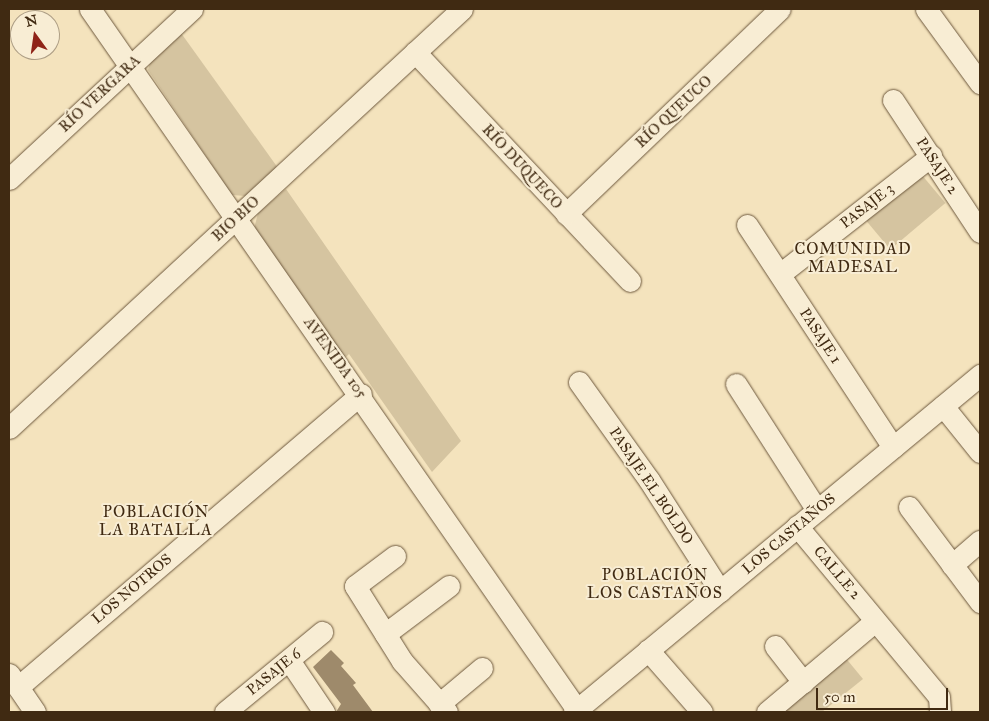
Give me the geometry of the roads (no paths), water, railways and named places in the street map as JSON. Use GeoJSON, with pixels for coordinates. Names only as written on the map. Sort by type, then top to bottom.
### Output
{"type":"FeatureCollection","features":[{"type":"Feature","properties":{"kind":"street","name":"AVENIDA 105"},"geometry":{"type":"LineString","coordinates":[[90,9],[235,219],[361,394],[575,711]]}},
{"type":"Feature","properties":{"kind":"street","name":"RÍO VERGARA"},"geometry":{"type":"LineString","coordinates":[[9,179],[192,9]]}},
{"type":"Feature","properties":{"kind":"street","name":"BIO BIO"},"geometry":{"type":"LineString","coordinates":[[9,428],[462,9]]}},
{"type":"Feature","properties":{"kind":"street","name":"RÍO QUEUCO"},"geometry":{"type":"LineString","coordinates":[[566,214],[780,9]]}},
{"type":"Feature","properties":{"kind":"street"},"geometry":{"type":"LineString","coordinates":[[926,9],[945,32],[980,83]]}},
{"type":"Feature","properties":{"kind":"street","name":"RÍO DUQUECO"},"geometry":{"type":"LineString","coordinates":[[416,52],[630,282]]}},
{"type":"Feature","properties":{"kind":"street","name":"PASAJE 2"},"geometry":{"type":"LineString","coordinates":[[893,100],[980,232]]}},
{"type":"Feature","properties":{"kind":"street","name":"PASAJE 3"},"geometry":{"type":"LineString","coordinates":[[780,274],[931,156]]}},
{"type":"Feature","properties":{"kind":"street","name":"PASAJE 1"},"geometry":{"type":"LineString","coordinates":[[747,225],[893,447]]}},
{"type":"Feature","properties":{"kind":"street","name":"LOS CASTAÑOS"},"geometry":{"type":"LineString","coordinates":[[575,711],[980,374]]}},
{"type":"Feature","properties":{"kind":"street","name":"PASAJE EL BOLDO"},"geometry":{"type":"LineString","coordinates":[[580,382],[649,480],[720,591]]}},
{"type":"Feature","properties":{"kind":"street"},"geometry":{"type":"LineString","coordinates":[[736,384],[817,510]]}},
{"type":"Feature","properties":{"kind":"street","name":"LOS NOTROS"},"geometry":{"type":"LineString","coordinates":[[13,681],[361,394]]}},
{"type":"Feature","properties":{"kind":"street"},"geometry":{"type":"LineString","coordinates":[[943,406],[980,452]]}},
{"type":"Feature","properties":{"kind":"street"},"geometry":{"type":"LineString","coordinates":[[908,507],[980,602]]}},
{"type":"Feature","properties":{"kind":"street","name":"CALLE 2"},"geometry":{"type":"LineString","coordinates":[[797,526],[876,621],[941,709]]}},
{"type":"Feature","properties":{"kind":"street"},"geometry":{"type":"LineString","coordinates":[[952,564],[980,542]]}},
{"type":"Feature","properties":{"kind":"street"},"geometry":{"type":"LineString","coordinates":[[395,556],[355,586],[385,634],[443,708],[482,668]]}},
{"type":"Feature","properties":{"kind":"street"},"geometry":{"type":"LineString","coordinates":[[385,634],[449,586]]}},
{"type":"Feature","properties":{"kind":"street"},"geometry":{"type":"LineString","coordinates":[[767,712],[876,621]]}},
{"type":"Feature","properties":{"kind":"street","name":"PASAJE 6"},"geometry":{"type":"LineString","coordinates":[[225,712],[322,632]]}},
{"type":"Feature","properties":{"kind":"street"},"geometry":{"type":"LineString","coordinates":[[775,646],[803,682]]}},
{"type":"Feature","properties":{"kind":"street"},"geometry":{"type":"LineString","coordinates":[[648,650],[702,712]]}},
{"type":"Feature","properties":{"kind":"street"},"geometry":{"type":"LineString","coordinates":[[289,660],[324,712]]}},
{"type":"Feature","properties":{"kind":"street"},"geometry":{"type":"LineString","coordinates":[[13,681],[35,712]]}},
{"type":"Feature","properties":{"kind":"district","name":"COMUNIDAD MADESAL"},"geometry":{"type":"Point","coordinates":[853,258]}},
{"type":"Feature","properties":{"kind":"district","name":"POBLACIÓN LA BATALLA"},"geometry":{"type":"Point","coordinates":[156,521]}},
{"type":"Feature","properties":{"kind":"district","name":"POBLACIÓN LOS CASTAÑOS"},"geometry":{"type":"Point","coordinates":[655,584]}}]}
